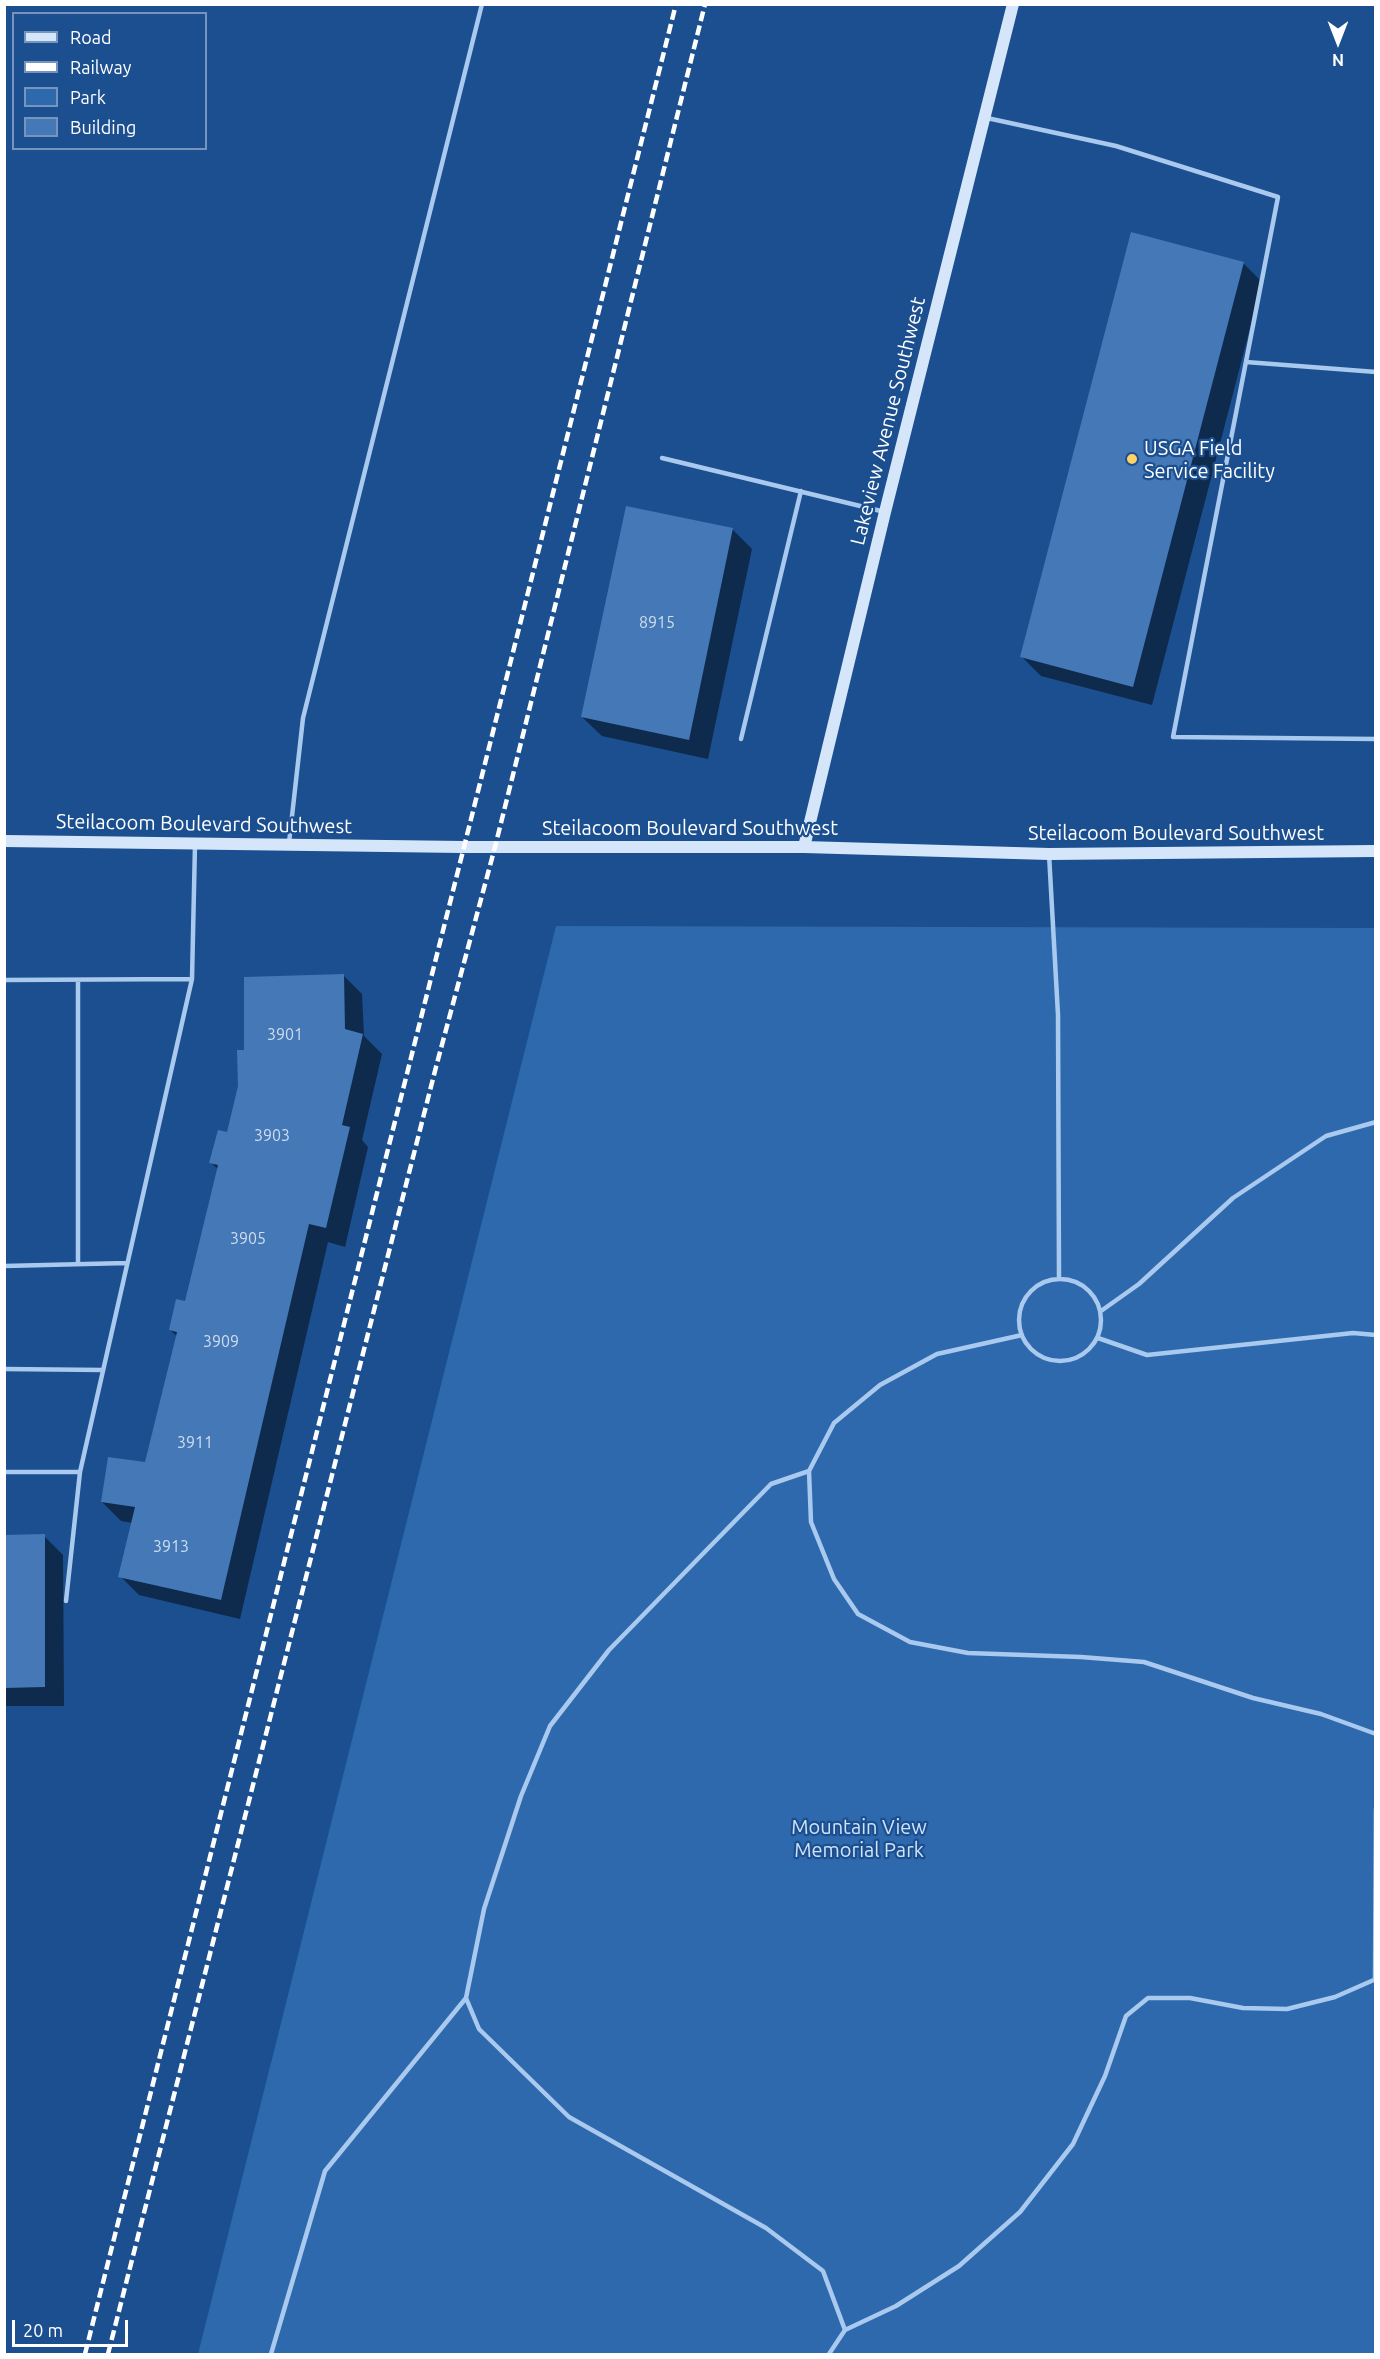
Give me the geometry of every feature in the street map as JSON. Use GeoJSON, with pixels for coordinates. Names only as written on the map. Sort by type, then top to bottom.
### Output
{"type":"FeatureCollection","features":[{"type":"Feature","properties":{"kind":"main road","name":"Lakeview Avenue Southwest"},"geometry":{"type":"LineString","coordinates":[[804,847],[1012,4]]}},
{"type":"Feature","properties":{"kind":"main road","name":"Steilacoom Boulevard Southwest"},"geometry":{"type":"LineString","coordinates":[[4,842],[463,847],[804,847],[1049,854],[1376,851]]}},
{"type":"Feature","properties":{"kind":"lane"},"geometry":{"type":"LineString","coordinates":[[289,844],[303,718],[482,4]]}},
{"type":"Feature","properties":{"kind":"lane"},"geometry":{"type":"LineString","coordinates":[[984,118],[1116,146],[1278,197],[1173,737],[1376,739]]}},
{"type":"Feature","properties":{"kind":"lane"},"geometry":{"type":"LineString","coordinates":[[1246,362],[1376,372]]}},
{"type":"Feature","properties":{"kind":"lane"},"geometry":{"type":"LineString","coordinates":[[662,458],[885,512]]}},
{"type":"Feature","properties":{"kind":"lane"},"geometry":{"type":"LineString","coordinates":[[741,739],[801,491]]}},
{"type":"Feature","properties":{"kind":"lane"},"geometry":{"type":"LineString","coordinates":[[66,1601],[80,1472],[192,979],[195,844]]}},
{"type":"Feature","properties":{"kind":"lane"},"geometry":{"type":"LineString","coordinates":[[1049,854],[1058,1015],[1059,1279]]}},
{"type":"Feature","properties":{"kind":"lane"},"geometry":{"type":"LineString","coordinates":[[4,981],[192,979]]}},
{"type":"Feature","properties":{"kind":"lane"},"geometry":{"type":"LineString","coordinates":[[78,980],[78,1264]]}},
{"type":"Feature","properties":{"kind":"lane"},"geometry":{"type":"LineString","coordinates":[[1101,1311],[1139,1284],[1233,1198],[1326,1136],[1376,1122]]}},
{"type":"Feature","properties":{"kind":"lane"},"geometry":{"type":"LineString","coordinates":[[4,1266],[127,1263]]}},
{"type":"Feature","properties":{"kind":"lane"},"geometry":{"type":"LineString","coordinates":[[1059,1279],[1073,1281],[1086,1287],[1095,1298],[1101,1311],[1102,1326],[1098,1338],[1089,1350],[1077,1358],[1060,1362],[1046,1359],[1034,1351],[1022,1335],[1019,1321],[1023,1301],[1032,1290],[1044,1282],[1059,1279]]}},
{"type":"Feature","properties":{"kind":"lane"},"geometry":{"type":"LineString","coordinates":[[1098,1338],[1147,1355],[1353,1333],[1376,1335]]}},
{"type":"Feature","properties":{"kind":"lane"},"geometry":{"type":"LineString","coordinates":[[1022,1335],[937,1354],[880,1384],[834,1423],[810,1471],[811,1522],[834,1579],[858,1614],[910,1642],[968,1653],[1144,1662],[1253,1698],[1321,1714],[1376,1734]]}},
{"type":"Feature","properties":{"kind":"lane"},"geometry":{"type":"LineString","coordinates":[[4,1370],[103,1370]]}},
{"type":"Feature","properties":{"kind":"lane"},"geometry":{"type":"LineString","coordinates":[[271,2355],[325,2171],[466,1998],[484,1909],[521,1796],[550,1726],[609,1650],[771,1484],[810,1471]]}},
{"type":"Feature","properties":{"kind":"lane"},"geometry":{"type":"LineString","coordinates":[[4,1472],[80,1472]]}},
{"type":"Feature","properties":{"kind":"lane"},"geometry":{"type":"LineString","coordinates":[[829,2355],[845,2330],[896,2306],[959,2266],[1020,2212],[1073,2144],[1105,2076],[1126,2016],[1148,1998],[1190,1998],[1243,2008],[1287,2009],[1335,1997],[1375,1979],[1376,1809]]}},
{"type":"Feature","properties":{"kind":"lane"},"geometry":{"type":"LineString","coordinates":[[466,1998],[479,2029],[569,2117],[766,2228],[824,2271],[845,2330]]}},
{"type":"Feature","properties":{"kind":"green space","name":"Mountain View Memorial Park"},"geometry":{"type":"Polygon","coordinates":[[[556,926],[1375,928],[1375,2354],[198,2354],[556,926]]]}},
{"type":"Feature","properties":{"kind":"building","name":"USGA Field Service Facility"},"geometry":{"type":"Polygon","coordinates":[[[1131,232],[1244,262],[1133,687],[1020,657],[1131,232]]]}},
{"type":"Feature","properties":{"kind":"building"},"geometry":{"type":"Polygon","coordinates":[[[626,506],[733,528],[689,740],[581,717],[626,506]]]}},
{"type":"Feature","properties":{"kind":"building"},"geometry":{"type":"Polygon","coordinates":[[[344,974],[345,1029],[363,1034],[342,1125],[350,1127],[326,1228],[309,1224],[221,1600],[118,1577],[135,1507],[101,1502],[108,1457],[145,1462],[177,1332],[169,1330],[176,1299],[185,1301],[218,1165],[209,1163],[218,1130],[227,1132],[238,1086],[237,1050],[244,1050],[244,977],[344,974]]]}},
{"type":"Feature","properties":{"kind":"building"},"geometry":{"type":"Polygon","coordinates":[[[45,1534],[45,1687],[4,1688],[4,1535],[45,1534]]]}},
{"type":"Feature","properties":{"kind":"railway"},"geometry":{"type":"LineString","coordinates":[[85,2354],[676,4]]}},
{"type":"Feature","properties":{"kind":"railway"},"geometry":{"type":"LineString","coordinates":[[108,2354],[436,1067],[495,847],[705,4]]}},
{"type":"Feature","properties":{"kind":"place","name":"USGA Field Service Facility"},"geometry":{"type":"Point","coordinates":[1132,459]}}]}
